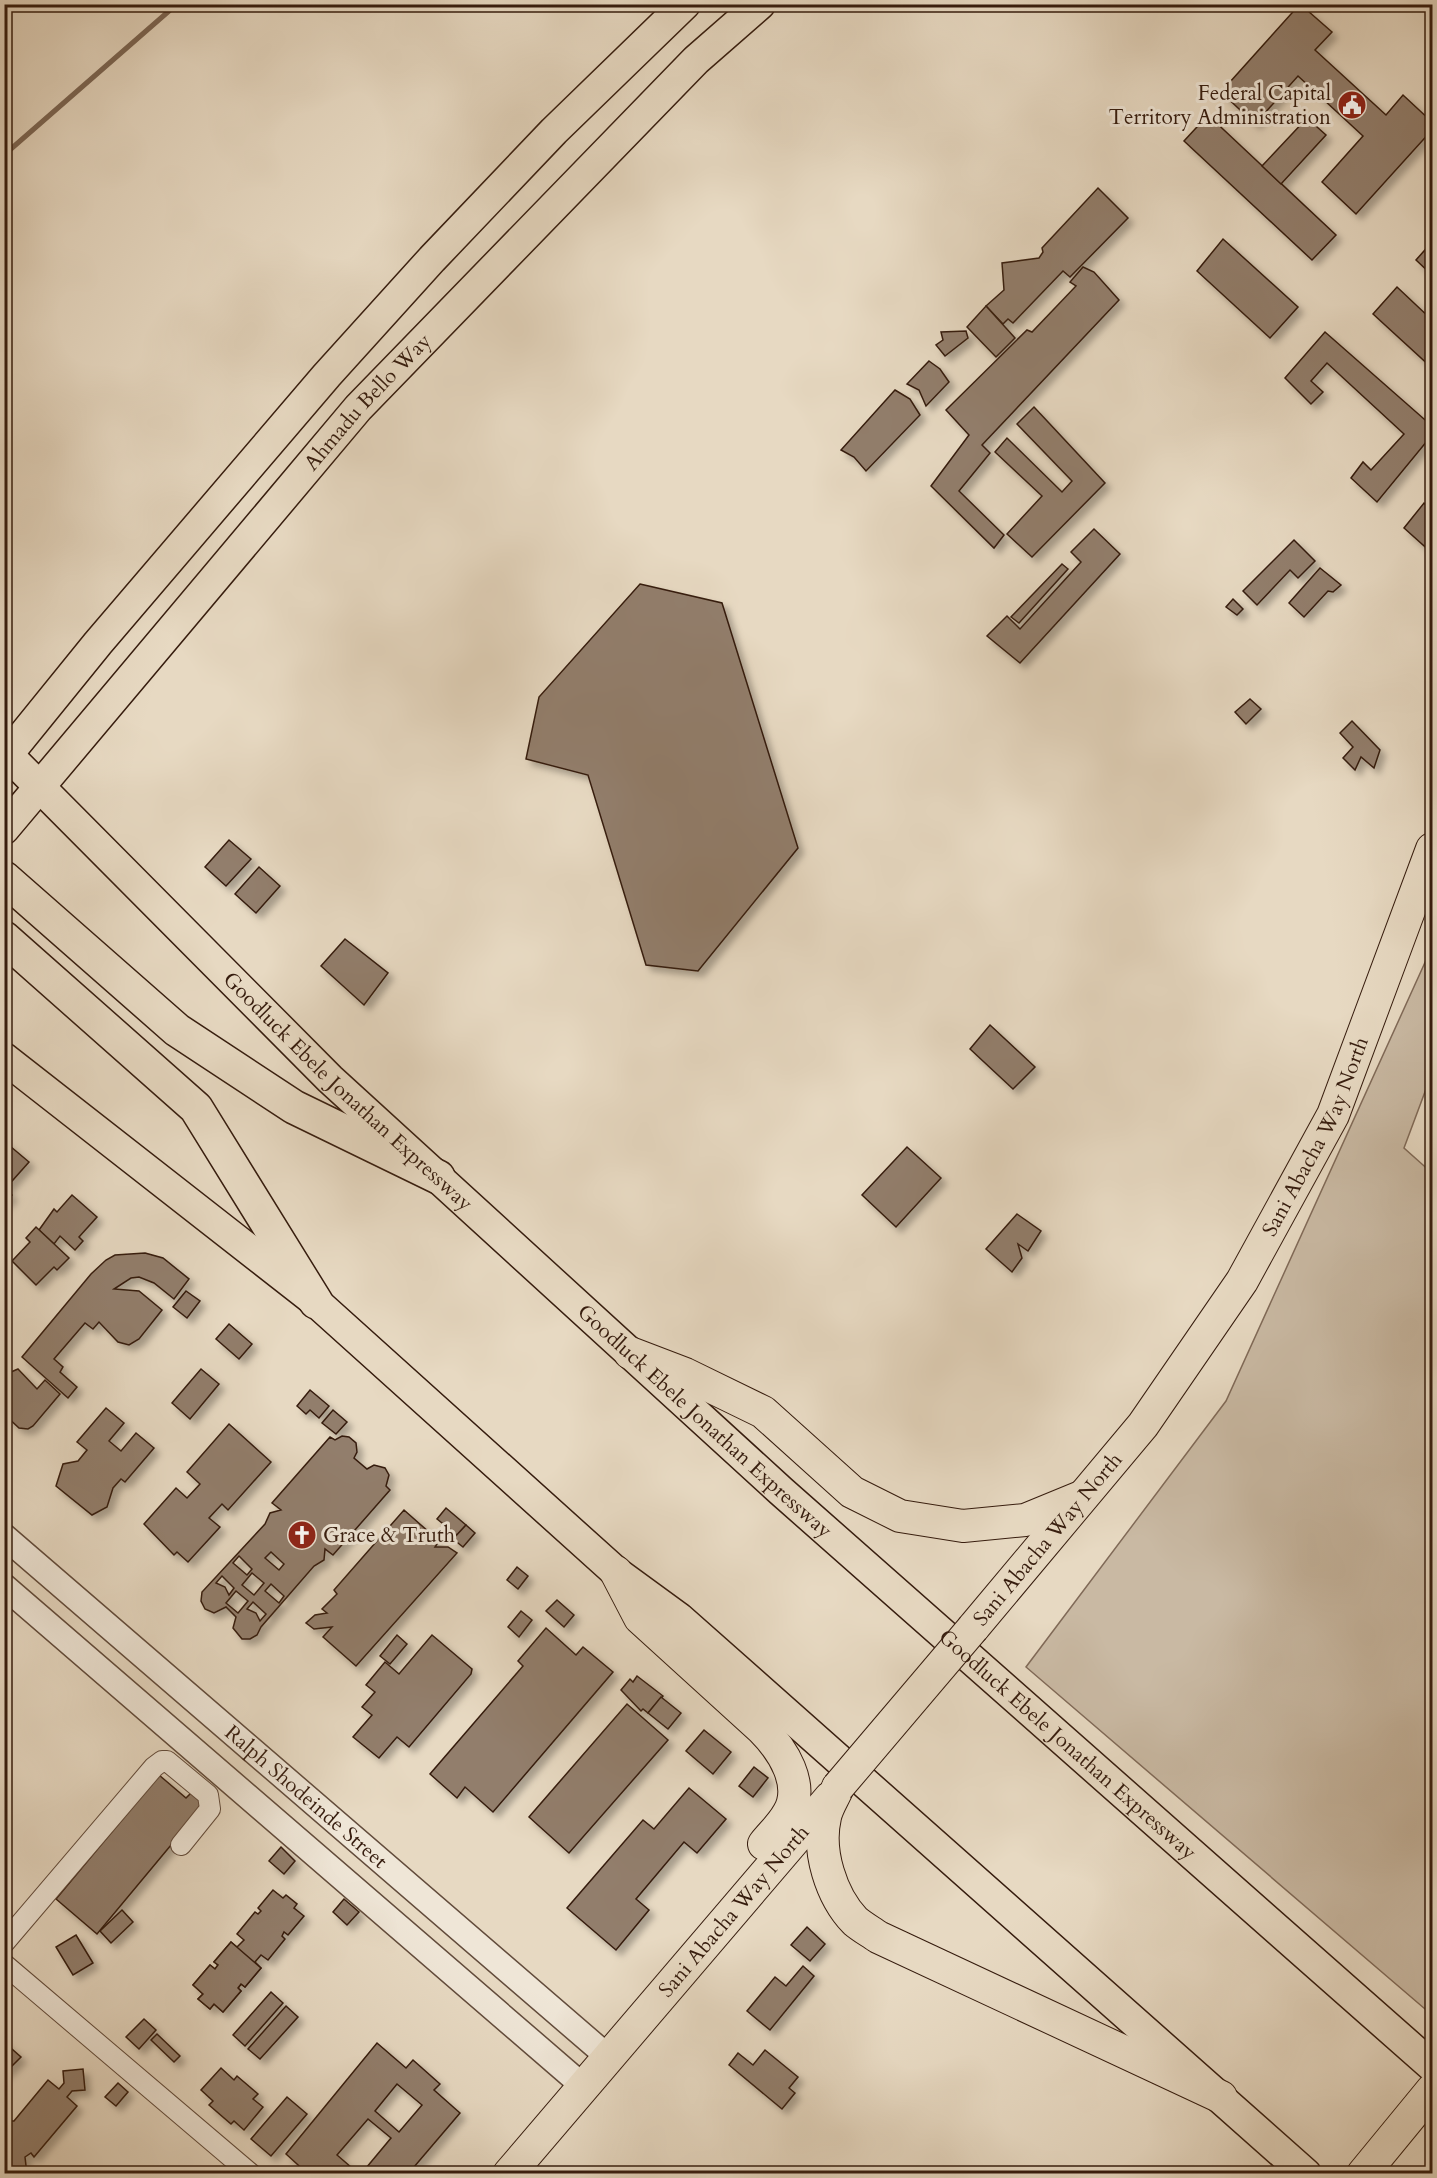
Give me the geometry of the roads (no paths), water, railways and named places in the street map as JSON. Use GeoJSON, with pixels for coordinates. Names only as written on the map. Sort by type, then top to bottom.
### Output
{"type":"FeatureCollection","features":[{"type":"Feature","properties":{"kind":"highway","name":"Sani Abacha Way North"},"geometry":{"type":"LineString","coordinates":[[509,2174],[607,2056],[1087,1495],[1143,1425],[1242,1281],[1328,1124],[1432,849]]}},
{"type":"Feature","properties":{"kind":"highway"},"geometry":{"type":"LineString","coordinates":[[4,878],[177,1030],[294,1107],[438,1177]]}},
{"type":"Feature","properties":{"kind":"highway"},"geometry":{"type":"LineString","coordinates":[[4,938],[196,1108],[316,1302]]}},
{"type":"Feature","properties":{"kind":"highway"},"geometry":{"type":"LineString","coordinates":[[630,1353],[685,1374],[763,1412],[852,1492],[900,1516],[963,1526],[1025,1520],[1087,1495]]}},
{"type":"Feature","properties":{"kind":"highway"},"geometry":{"type":"LineString","coordinates":[[616,1572],[640,1618],[777,1744],[789,1765],[794,1782],[790,1813],[747,1865],[709,1938]]}},
{"type":"Feature","properties":{"kind":"highway"},"geometry":{"type":"LineString","coordinates":[[838,1787],[825,1816],[822,1844],[830,1878],[841,1903],[856,1921],[878,1937],[1221,2097]]}},
{"type":"Feature","properties":{"kind":"highway"},"geometry":{"type":"LineString","coordinates":[[1363,2174],[1432,2090]]}},
{"type":"Feature","properties":{"kind":"main road"},"geometry":{"type":"LineString","coordinates":[[6,754],[351,348],[554,130],[685,4]]}},
{"type":"Feature","properties":{"kind":"main road","name":"Ahmadu Bello Way"},"geometry":{"type":"LineString","coordinates":[[4,828],[358,408],[696,60],[760,4]]}},
{"type":"Feature","properties":{"kind":"main road","name":"Goodluck Ebele Jonathan Expressway"},"geometry":{"type":"LineString","coordinates":[[6,754],[35,794],[330,1078],[630,1353],[1037,1719],[1432,2066]]}},
{"type":"Feature","properties":{"kind":"main road"},"geometry":{"type":"LineString","coordinates":[[4,1058],[316,1302],[616,1572],[679,1618],[1306,2174]]}},
{"type":"Feature","properties":{"kind":"street","name":"Ralph Shodeinde Street"},"geometry":{"type":"LineString","coordinates":[[4,1536],[607,2056]]}},
{"type":"Feature","properties":{"kind":"street","name":"Ralph Shodeinde Street"},"geometry":{"type":"LineString","coordinates":[[4,1586],[584,2086]]}},
{"type":"Feature","properties":{"kind":"street"},"geometry":{"type":"LineString","coordinates":[[4,1943],[154,1767],[162,1761],[167,1761],[208,1795],[211,1803],[210,1809],[182,1845]]}},
{"type":"Feature","properties":{"kind":"street"},"geometry":{"type":"LineString","coordinates":[[4,1964],[250,2174]]}},
{"type":"Feature","properties":{"kind":"waterway"},"geometry":{"type":"LineString","coordinates":[[4,155],[177,4]]}},
{"type":"Feature","properties":{"kind":"place","name":"Federal Capital Territory Administration"},"geometry":{"type":"Point","coordinates":[1352,105]}},
{"type":"Feature","properties":{"kind":"place","name":"Grace & Truth"},"geometry":{"type":"Point","coordinates":[302,1535]}}]}
